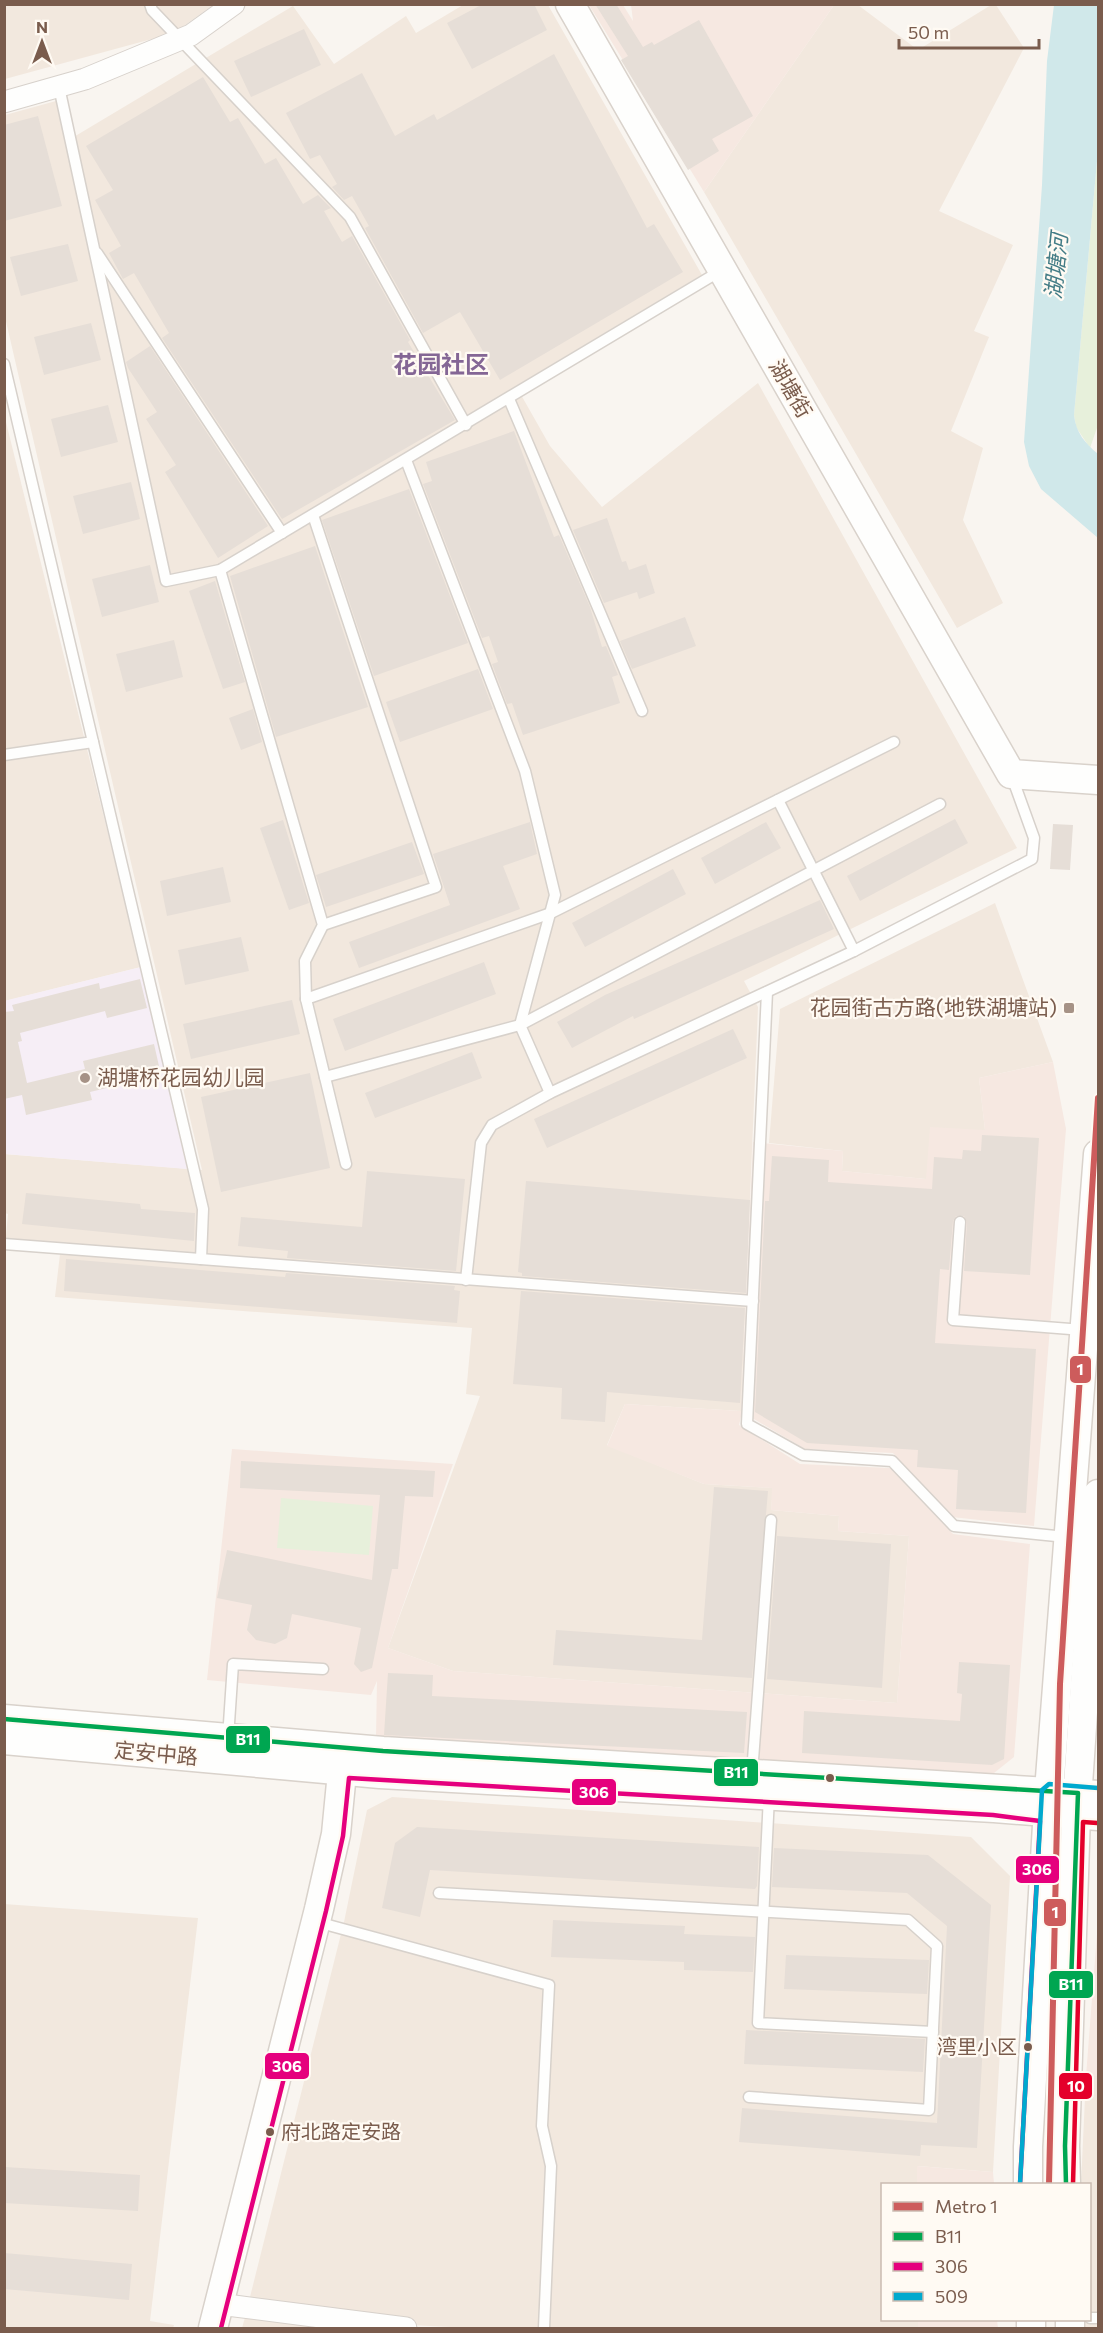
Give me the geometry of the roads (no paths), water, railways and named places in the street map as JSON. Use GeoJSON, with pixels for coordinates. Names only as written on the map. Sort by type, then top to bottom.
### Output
{"type":"FeatureCollection","features":[{"type":"Feature","properties":{"kind":"main road","name":"湖塘街"},"geometry":{"type":"LineString","coordinates":[[570,4],[1011,774]]}},
{"type":"Feature","properties":{"kind":"main road"},"geometry":{"type":"LineString","coordinates":[[1011,774],[1098,780]]}},
{"type":"Feature","properties":{"kind":"main road"},"geometry":{"type":"LineString","coordinates":[[1028,2183],[1028,2146],[1048,1802],[1098,1154]]}},
{"type":"Feature","properties":{"kind":"main road"},"geometry":{"type":"LineString","coordinates":[[1066,2183],[1088,1805],[1098,1494]]}},
{"type":"Feature","properties":{"kind":"main road","name":"定安中路"},"geometry":{"type":"LineString","coordinates":[[4,1719],[228,1738],[343,1759]]}},
{"type":"Feature","properties":{"kind":"main road","name":"定安中路"},"geometry":{"type":"LineString","coordinates":[[4,1740],[761,1784],[994,1808],[1048,1802],[1088,1805]]}},
{"type":"Feature","properties":{"kind":"main road"},"geometry":{"type":"LineString","coordinates":[[216,2316],[316,1922],[336,1834],[343,1759]]}},
{"type":"Feature","properties":{"kind":"street"},"geometry":{"type":"LineString","coordinates":[[4,102],[85,80],[192,35],[234,4]]}},
{"type":"Feature","properties":{"kind":"street"},"geometry":{"type":"LineString","coordinates":[[216,2316],[406,2328]]}},
{"type":"Feature","properties":{"kind":"lane"},"geometry":{"type":"LineString","coordinates":[[150,4],[152,10],[180,40],[350,217],[466,425]]}},
{"type":"Feature","properties":{"kind":"lane"},"geometry":{"type":"LineString","coordinates":[[59,87],[166,581],[220,570],[722,270]]}},
{"type":"Feature","properties":{"kind":"lane"},"geometry":{"type":"LineString","coordinates":[[94,248],[282,533]]}},
{"type":"Feature","properties":{"kind":"lane"},"geometry":{"type":"LineString","coordinates":[[4,364],[203,1209],[201,1259]]}},
{"type":"Feature","properties":{"kind":"lane"},"geometry":{"type":"LineString","coordinates":[[509,399],[642,711]]}},
{"type":"Feature","properties":{"kind":"lane"},"geometry":{"type":"LineString","coordinates":[[406,460],[525,771],[555,895],[520,1025],[550,1093]]}},
{"type":"Feature","properties":{"kind":"lane"},"geometry":{"type":"LineString","coordinates":[[313,515],[436,887],[323,925]]}},
{"type":"Feature","properties":{"kind":"lane"},"geometry":{"type":"LineString","coordinates":[[220,570],[323,925],[305,961],[306,999],[346,1164]]}},
{"type":"Feature","properties":{"kind":"lane"},"geometry":{"type":"LineString","coordinates":[[4,755],[93,742]]}},
{"type":"Feature","properties":{"kind":"lane"},"geometry":{"type":"LineString","coordinates":[[306,999],[550,913],[894,742]]}},
{"type":"Feature","properties":{"kind":"lane"},"geometry":{"type":"LineString","coordinates":[[466,1280],[481,1143],[492,1125],[550,1093],[854,951],[1032,860],[1034,838],[1011,774]]}},
{"type":"Feature","properties":{"kind":"lane"},"geometry":{"type":"LineString","coordinates":[[778,800],[854,951]]}},
{"type":"Feature","properties":{"kind":"lane"},"geometry":{"type":"LineString","coordinates":[[325,1077],[520,1025],[940,804]]}},
{"type":"Feature","properties":{"kind":"lane"},"geometry":{"type":"LineString","coordinates":[[767,992],[747,1424],[803,1455],[892,1461],[954,1526],[1068,1537]]}},
{"type":"Feature","properties":{"kind":"lane"},"geometry":{"type":"LineString","coordinates":[[960,1222],[953,1320],[1086,1330]]}},
{"type":"Feature","properties":{"kind":"lane"},"geometry":{"type":"LineString","coordinates":[[4,1244],[753,1301]]}},
{"type":"Feature","properties":{"kind":"lane"},"geometry":{"type":"LineString","coordinates":[[771,1520],[761,1784],[763,1912],[758,2023],[933,2032]]}},
{"type":"Feature","properties":{"kind":"lane"},"geometry":{"type":"LineString","coordinates":[[228,1738],[233,1664],[323,1669]]}},
{"type":"Feature","properties":{"kind":"lane"},"geometry":{"type":"LineString","coordinates":[[439,1893],[908,1920],[937,1946],[929,2110],[750,2097]]}},
{"type":"Feature","properties":{"kind":"lane"},"geometry":{"type":"LineString","coordinates":[[316,1922],[549,1984],[542,2126],[551,2166],[544,2328]]}},
{"type":"Feature","properties":{"kind":"water","name":"湖塘河"},"geometry":{"type":"Polygon","coordinates":[[[1054,5],[1098,5],[1098,150],[1074,415],[1082,437],[1098,454],[1098,538],[1041,489],[1029,466],[1024,442],[1042,185],[1047,61],[1054,5]]]}},
{"type":"Feature","properties":{"kind":"metro line","name":"1"},"geometry":{"type":"LineString","coordinates":[[1049,2183],[1060,1684],[1098,1098]]}},
{"type":"Feature","properties":{"kind":"place","name":"花园街古方路(地铁湖塘站)"},"geometry":{"type":"Point","coordinates":[1069,1008]}},
{"type":"Feature","properties":{"kind":"place","name":"湖塘桥花园幼儿园"},"geometry":{"type":"Point","coordinates":[85,1078]}},
{"type":"Feature","properties":{"kind":"place","name":"湾里小区"},"geometry":{"type":"Point","coordinates":[1028,2047]}},
{"type":"Feature","properties":{"kind":"place","name":"府北路定安路"},"geometry":{"type":"Point","coordinates":[270,2132]}},
{"type":"Feature","properties":{"kind":"district","name":"花园社区"},"geometry":{"type":"Point","coordinates":[441,365]}}]}
